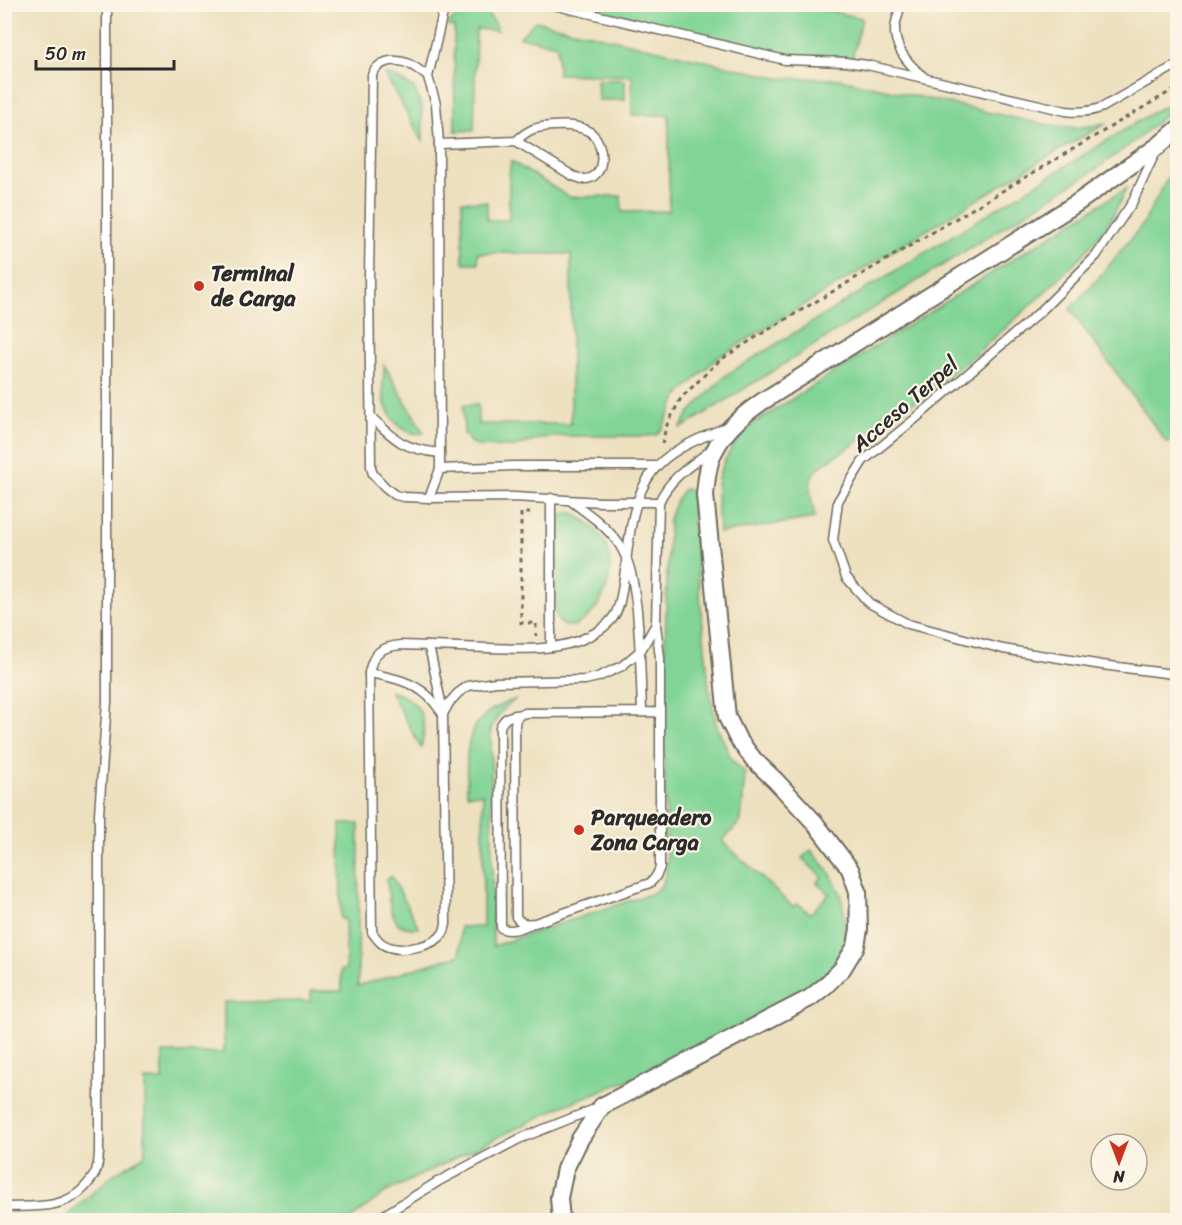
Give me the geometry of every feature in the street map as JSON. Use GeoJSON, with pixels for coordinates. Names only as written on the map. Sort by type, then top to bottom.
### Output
{"type":"FeatureCollection","features":[{"type":"Feature","properties":{"kind":"street"},"geometry":{"type":"LineString","coordinates":[[561,1221],[559,1198],[565,1169],[580,1138],[602,1106],[810,998],[842,969],[856,946],[860,929],[858,891],[850,869],[815,823],[754,760],[738,739],[727,717],[705,495],[710,459],[734,423],[746,412],[1077,203],[1158,146],[1178,129]]}},
{"type":"Feature","properties":{"kind":"lane"},"geometry":{"type":"LineString","coordinates":[[4,1207],[41,1206],[61,1203],[73,1198],[92,1179],[99,1152],[99,814],[107,702],[107,4]]}},
{"type":"Feature","properties":{"kind":"lane"},"geometry":{"type":"LineString","coordinates":[[429,498],[440,469],[440,453],[439,144],[436,104],[428,77],[445,4]]}},
{"type":"Feature","properties":{"kind":"lane"},"geometry":{"type":"LineString","coordinates":[[549,4],[785,60],[867,65],[1079,113],[1103,107],[1178,64]]}},
{"type":"Feature","properties":{"kind":"lane"},"geometry":{"type":"LineString","coordinates":[[901,4],[895,37],[904,58],[926,79]]}},
{"type":"Feature","properties":{"kind":"lane"},"geometry":{"type":"LineString","coordinates":[[428,77],[408,63],[398,62],[382,63],[375,68],[372,75],[369,278],[371,467],[373,474],[395,495],[404,497],[514,496],[601,502],[659,502]]}},
{"type":"Feature","properties":{"kind":"lane"},"geometry":{"type":"LineString","coordinates":[[439,144],[516,141],[573,176],[582,179],[590,178],[600,167],[601,151],[598,141],[592,134],[575,127],[562,125],[539,127],[528,130],[516,141]]}},
{"type":"Feature","properties":{"kind":"lane","name":"Acceso Terpel"},"geometry":{"type":"LineString","coordinates":[[1158,146],[1132,203],[1096,256],[1041,311],[863,461],[838,501],[833,540],[846,577],[869,603],[909,624],[1003,649],[1102,665],[1173,674],[1178,672]]}},
{"type":"Feature","properties":{"kind":"lane"},"geometry":{"type":"LineString","coordinates":[[371,417],[393,439],[414,449],[440,453]]}},
{"type":"Feature","properties":{"kind":"lane"},"geometry":{"type":"LineString","coordinates":[[428,646],[443,714],[446,924],[442,934],[431,942],[399,949],[379,942],[372,932],[369,673],[376,655],[382,649],[401,645],[536,649],[581,640],[604,628],[614,618],[619,606],[636,502],[651,472],[677,449],[734,423]]}},
{"type":"Feature","properties":{"kind":"lane"},"geometry":{"type":"LineString","coordinates":[[659,712],[558,712],[521,714],[503,720],[500,727],[501,928],[510,930],[535,923],[650,883],[655,879],[660,867],[660,658],[656,624],[659,502],[664,491],[676,476],[718,445]]}},
{"type":"Feature","properties":{"kind":"lane"},"geometry":{"type":"LineString","coordinates":[[440,469],[514,466],[657,466]]}},
{"type":"Feature","properties":{"kind":"lane"},"geometry":{"type":"LineString","coordinates":[[551,498],[551,647]]}},
{"type":"Feature","properties":{"kind":"lane"},"geometry":{"type":"LineString","coordinates":[[570,500],[601,523],[616,540],[627,559],[633,578],[641,650],[642,712]]}},
{"type":"Feature","properties":{"kind":"lane"},"geometry":{"type":"LineString","coordinates":[[443,714],[458,693],[468,686],[496,682],[585,680],[610,672],[622,666],[641,650],[656,624]]}},
{"type":"Feature","properties":{"kind":"lane"},"geometry":{"type":"LineString","coordinates":[[369,673],[412,685],[427,695],[443,714]]}},
{"type":"Feature","properties":{"kind":"lane"},"geometry":{"type":"LineString","coordinates":[[521,714],[516,719],[515,725],[516,917],[524,924],[535,923]]}},
{"type":"Feature","properties":{"kind":"lane"},"geometry":{"type":"LineString","coordinates":[[376,1221],[439,1181],[519,1139],[602,1106]]}},
{"type":"Feature","properties":{"kind":"path"},"geometry":{"type":"LineString","coordinates":[[657,466],[666,428],[681,398],[720,360],[1166,94],[1178,89]]}},
{"type":"Feature","properties":{"kind":"path"},"geometry":{"type":"LineString","coordinates":[[536,497],[537,513],[521,513],[521,623],[536,623],[536,649]]}},
{"type":"Feature","properties":{"kind":"green space"},"geometry":{"type":"Polygon","coordinates":[[[798,4],[862,18],[852,60],[771,53],[566,5],[798,4]]]}},
{"type":"Feature","properties":{"kind":"green space"},"geometry":{"type":"Polygon","coordinates":[[[477,9],[488,14],[498,31],[476,29],[474,130],[455,131],[454,27],[448,26],[457,16],[477,9]]]}},
{"type":"Feature","properties":{"kind":"green space"},"geometry":{"type":"Polygon","coordinates":[[[535,21],[778,78],[839,79],[1042,124],[1077,128],[1107,123],[1042,160],[717,358],[678,396],[658,434],[649,436],[562,436],[543,438],[514,447],[477,446],[470,442],[464,433],[463,405],[478,405],[478,424],[571,424],[571,254],[478,253],[478,263],[463,263],[462,201],[487,202],[487,220],[509,220],[511,161],[569,197],[621,196],[622,212],[669,211],[669,115],[632,115],[632,76],[558,74],[557,45],[520,37],[535,21]]]}},
{"type":"Feature","properties":{"kind":"green space"},"geometry":{"type":"Polygon","coordinates":[[[385,75],[392,75],[414,88],[422,108],[423,142],[385,75]]]}},
{"type":"Feature","properties":{"kind":"green space"},"geometry":{"type":"Polygon","coordinates":[[[597,80],[625,80],[625,100],[598,100],[597,80]]]}},
{"type":"Feature","properties":{"kind":"green space"},"geometry":{"type":"Polygon","coordinates":[[[1177,105],[1136,140],[1095,170],[680,429],[690,412],[726,375],[1160,108],[1177,105]]]}},
{"type":"Feature","properties":{"kind":"green space"},"geometry":{"type":"Polygon","coordinates":[[[1177,160],[1178,440],[1166,442],[1070,309],[1143,224],[1177,160]]]}},
{"type":"Feature","properties":{"kind":"green space"},"geometry":{"type":"Polygon","coordinates":[[[1126,188],[1110,220],[1100,234],[1065,273],[1022,313],[930,390],[816,470],[810,483],[815,518],[719,533],[717,491],[720,471],[732,448],[754,423],[1126,188]]]}},
{"type":"Feature","properties":{"kind":"green space"},"geometry":{"type":"Polygon","coordinates":[[[384,365],[424,433],[404,429],[389,413],[383,395],[384,365]]]}},
{"type":"Feature","properties":{"kind":"green space"},"geometry":{"type":"Polygon","coordinates":[[[684,489],[691,489],[709,687],[716,724],[732,760],[745,773],[741,821],[722,841],[793,907],[798,903],[810,914],[829,894],[817,883],[822,877],[802,858],[811,850],[829,871],[841,894],[845,921],[843,947],[839,957],[817,984],[768,1012],[636,1077],[560,1107],[386,1192],[349,1220],[62,1220],[114,1174],[145,1155],[145,1080],[163,1080],[163,1053],[224,1053],[224,1002],[311,1001],[311,991],[342,991],[341,970],[346,969],[345,919],[341,919],[340,824],[359,824],[358,986],[460,955],[460,927],[483,927],[483,794],[467,794],[467,751],[469,740],[478,722],[500,705],[516,699],[501,712],[491,729],[493,946],[650,894],[660,887],[667,866],[663,708],[669,519],[676,500],[684,489]]]}},
{"type":"Feature","properties":{"kind":"green space"},"geometry":{"type":"Polygon","coordinates":[[[570,512],[595,529],[607,549],[610,571],[605,591],[595,609],[582,621],[570,626],[559,622],[556,613],[557,522],[562,515],[570,512]]]}},
{"type":"Feature","properties":{"kind":"green space"},"geometry":{"type":"Polygon","coordinates":[[[390,691],[409,699],[420,712],[424,728],[421,748],[390,691]]]}},
{"type":"Feature","properties":{"kind":"green space"},"geometry":{"type":"Polygon","coordinates":[[[392,877],[419,928],[404,927],[393,916],[387,879],[392,877]]]}},
{"type":"Feature","properties":{"kind":"place","name":"Terminal de Carga"},"geometry":{"type":"Point","coordinates":[199,286]}},
{"type":"Feature","properties":{"kind":"place","name":"Parqueadero Zona Carga"},"geometry":{"type":"Point","coordinates":[579,830]}}]}
